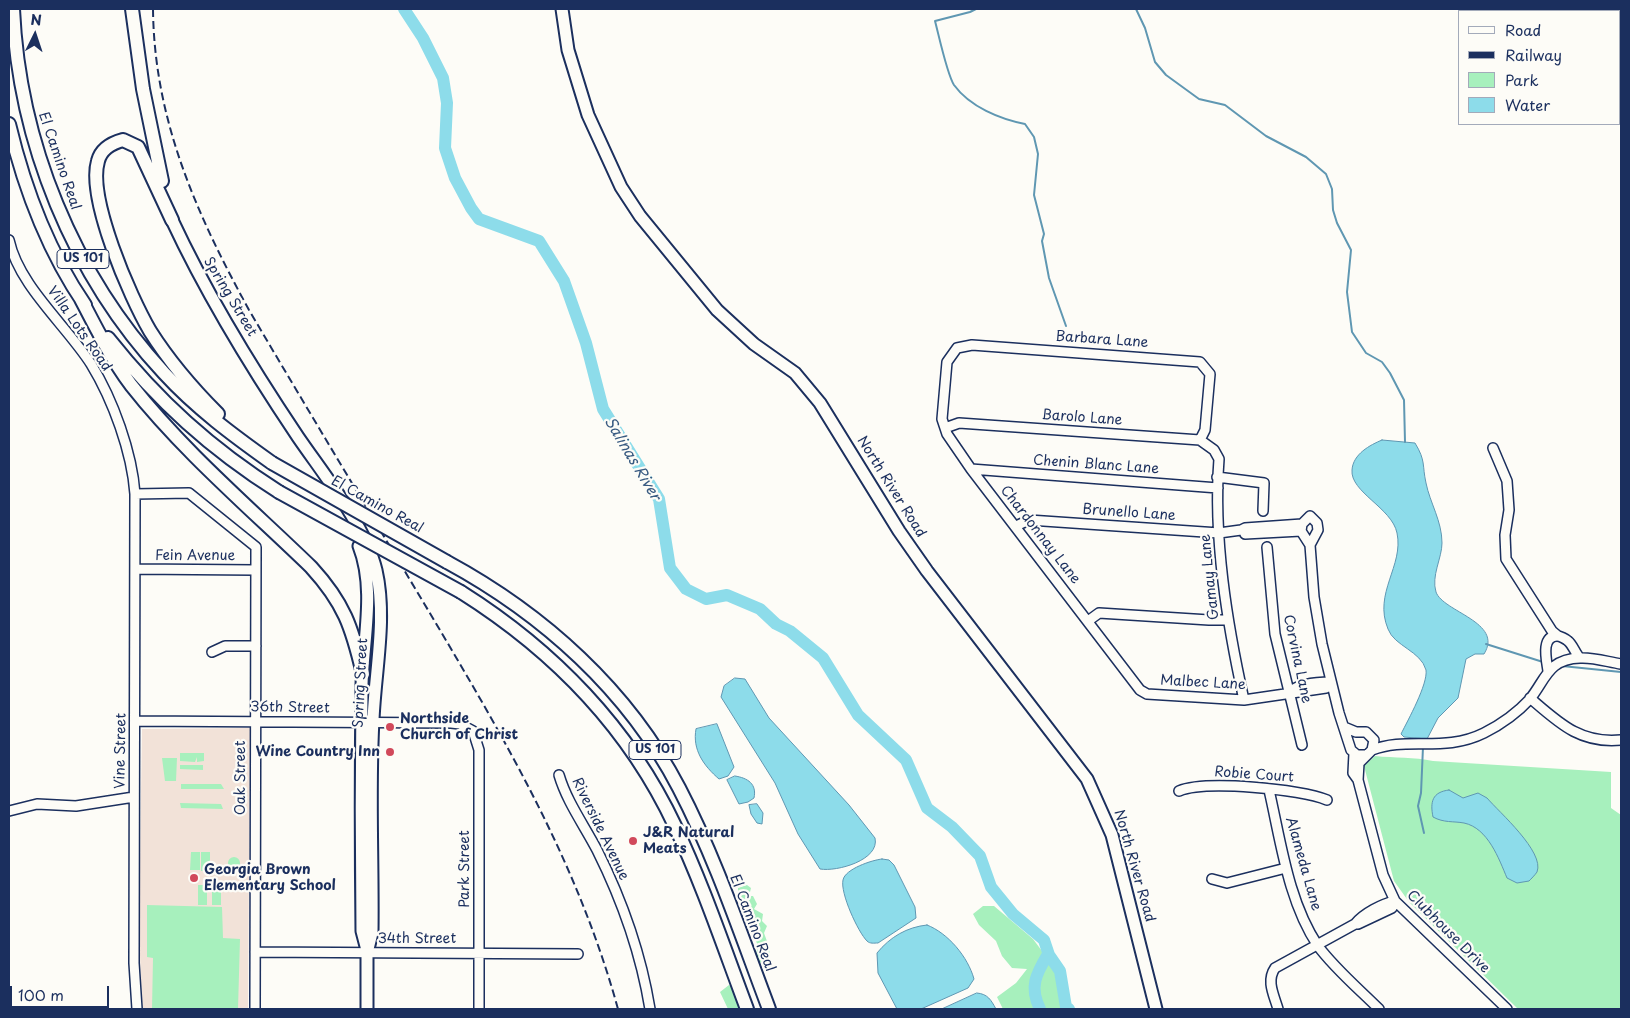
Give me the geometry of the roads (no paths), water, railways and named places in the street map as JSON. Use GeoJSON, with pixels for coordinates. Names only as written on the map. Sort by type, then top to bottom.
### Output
{"type":"FeatureCollection","features":[{"type":"Feature","properties":{"kind":"highway","name":"El Camino Real"},"geometry":{"type":"LineString","coordinates":[[13,9],[22,90],[35,144],[52,195],[85,264],[123,323],[164,374],[197,405],[256,452],[272,463],[487,584],[538,620],[578,654],[610,688],[648,738],[679,787],[702,837],[769,1009]]}},
{"type":"Feature","properties":{"kind":"highway"},"geometry":{"type":"LineString","coordinates":[[132,9],[142,90],[155,155],[172,220]]}},
{"type":"Feature","properties":{"kind":"highway","name":"US 101"},"geometry":{"type":"LineString","coordinates":[[9,124],[27,188],[42,224],[81,299],[107,336],[155,394],[199,435],[243,469],[279,492],[461,592],[531,642],[594,702],[631,750],[675,825],[747,1009]]}},
{"type":"Feature","properties":{"kind":"highway"},"geometry":{"type":"LineString","coordinates":[[172,220],[138,147],[123,140],[105,149],[98,159],[96,169],[102,211],[120,268],[140,312],[151,332],[179,370],[206,401],[256,452]]}},
{"type":"Feature","properties":{"kind":"highway"},"geometry":{"type":"LineString","coordinates":[[81,299],[110,353],[131,384],[161,420],[311,567],[333,592],[350,627],[363,674]]}},
{"type":"Feature","properties":{"kind":"main road","name":"North River Road"},"geometry":{"type":"LineString","coordinates":[[562,9],[568,50],[588,115],[621,187],[640,216],[717,310],[754,344],[796,374],[820,403],[899,531],[927,571],[1087,779],[1112,835],[1156,1009]]}},
{"type":"Feature","properties":{"kind":"main road","name":"Spring Street"},"geometry":{"type":"LineString","coordinates":[[172,220],[191,261],[298,438],[315,472],[348,526],[363,557],[367,591],[363,674],[367,722]]}},
{"type":"Feature","properties":{"kind":"main road","name":"Spring Street"},"geometry":{"type":"LineString","coordinates":[[298,438],[320,466],[353,519],[376,568],[380,612],[367,722],[362,931],[367,953],[367,1009]]}},
{"type":"Feature","properties":{"kind":"street","name":"Villa Lots Road"},"geometry":{"type":"LineString","coordinates":[[9,248],[27,279],[91,364],[103,387],[131,461],[135,494]]}},
{"type":"Feature","properties":{"kind":"street","name":"Barbara Lane"},"geometry":{"type":"LineString","coordinates":[[945,428],[942,419],[947,362],[951,354],[963,345],[1194,360],[1207,368],[1210,374],[1205,430],[1200,440]]}},
{"type":"Feature","properties":{"kind":"street","name":"Barolo Lane"},"geometry":{"type":"LineString","coordinates":[[945,428],[959,423],[1200,440]]}},
{"type":"Feature","properties":{"kind":"street","name":"Chardonnay Lane"},"geometry":{"type":"LineString","coordinates":[[945,428],[972,469],[1144,693]]}},
{"type":"Feature","properties":{"kind":"street","name":"Gamay Lane"},"geometry":{"type":"LineString","coordinates":[[1200,440],[1214,450],[1219,459],[1217,477],[1219,533],[1228,620],[1244,700]]}},
{"type":"Feature","properties":{"kind":"street"},"geometry":{"type":"LineString","coordinates":[[1493,448],[1507,481],[1509,510],[1505,535],[1506,559],[1544,619],[1558,636],[1568,640],[1580,658]]}},
{"type":"Feature","properties":{"kind":"street","name":"Chenin Blanc Lane"},"geometry":{"type":"LineString","coordinates":[[972,469],[1218,488]]}},
{"type":"Feature","properties":{"kind":"street"},"geometry":{"type":"LineString","coordinates":[[1217,477],[1264,483],[1263,511]]}},
{"type":"Feature","properties":{"kind":"street","name":"Oak Street"},"geometry":{"type":"LineString","coordinates":[[135,494],[189,493],[256,547],[255,1009]]}},
{"type":"Feature","properties":{"kind":"street","name":"Vine Street"},"geometry":{"type":"LineString","coordinates":[[135,494],[134,963],[137,1009]]}},
{"type":"Feature","properties":{"kind":"street"},"geometry":{"type":"LineString","coordinates":[[1310,516],[1317,524],[1318,530],[1310,545],[1302,528],[1310,516]]}},
{"type":"Feature","properties":{"kind":"street","name":"Brunello Lane"},"geometry":{"type":"LineString","coordinates":[[1016,526],[1029,520],[1219,533],[1245,528],[1302,528]]}},
{"type":"Feature","properties":{"kind":"street","name":"Clubhouse Drive"},"geometry":{"type":"LineString","coordinates":[[1310,545],[1314,597],[1322,644],[1344,727],[1354,753],[1352,768],[1358,780],[1383,874],[1395,901],[1507,1009]]}},
{"type":"Feature","properties":{"kind":"street","name":"Corvina Lane"},"geometry":{"type":"LineString","coordinates":[[1267,547],[1275,634],[1302,745]]}},
{"type":"Feature","properties":{"kind":"street","name":"Fein Avenue"},"geometry":{"type":"LineString","coordinates":[[136,569],[255,570]]}},
{"type":"Feature","properties":{"kind":"street"},"geometry":{"type":"LineString","coordinates":[[1088,621],[1099,613],[1228,620]]}},
{"type":"Feature","properties":{"kind":"street"},"geometry":{"type":"LineString","coordinates":[[1544,619],[1548,671]]}},
{"type":"Feature","properties":{"kind":"street"},"geometry":{"type":"LineString","coordinates":[[1547,642],[1558,636]]}},
{"type":"Feature","properties":{"kind":"street"},"geometry":{"type":"LineString","coordinates":[[1564,662],[1571,655],[1570,644]]}},
{"type":"Feature","properties":{"kind":"street"},"geometry":{"type":"LineString","coordinates":[[212,652],[225,646],[256,646]]}},
{"type":"Feature","properties":{"kind":"street"},"geometry":{"type":"LineString","coordinates":[[1546,655],[1550,660],[1564,662]]}},
{"type":"Feature","properties":{"kind":"street"},"geometry":{"type":"LineString","coordinates":[[1354,753],[1369,753],[1394,745],[1443,745],[1463,741],[1484,733],[1502,722],[1530,698],[1548,671],[1564,662],[1580,658],[1621,664]]}},
{"type":"Feature","properties":{"kind":"street","name":"Malbec Lane"},"geometry":{"type":"LineString","coordinates":[[1144,693],[1244,700],[1289,693],[1295,688],[1320,682],[1331,682]]}},
{"type":"Feature","properties":{"kind":"street"},"geometry":{"type":"LineString","coordinates":[[1530,698],[1572,731],[1592,740],[1621,740]]}},
{"type":"Feature","properties":{"kind":"street","name":"36th Street"},"geometry":{"type":"LineString","coordinates":[[136,721],[451,723],[460,724],[473,731]]}},
{"type":"Feature","properties":{"kind":"street"},"geometry":{"type":"LineString","coordinates":[[1344,727],[1356,732],[1366,732],[1394,745]]}},
{"type":"Feature","properties":{"kind":"street","name":"Park Street"},"geometry":{"type":"LineString","coordinates":[[473,731],[480,750],[479,1009]]}},
{"type":"Feature","properties":{"kind":"street"},"geometry":{"type":"LineString","coordinates":[[1349,740],[1356,732]]}},
{"type":"Feature","properties":{"kind":"street","name":"Clubhouse Drive"},"geometry":{"type":"LineString","coordinates":[[1358,780],[1360,764],[1375,745],[1372,736]]}},
{"type":"Feature","properties":{"kind":"street","name":"Riverside Avenue"},"geometry":{"type":"LineString","coordinates":[[560,775],[564,793],[582,822],[614,888],[633,939],[650,1009]]}},
{"type":"Feature","properties":{"kind":"street","name":"Robie Court"},"geometry":{"type":"LineString","coordinates":[[1179,791],[1194,786],[1302,792],[1327,800]]}},
{"type":"Feature","properties":{"kind":"street","name":"Alameda Lane"},"geometry":{"type":"LineString","coordinates":[[1269,790],[1286,868],[1298,908],[1318,945],[1379,1009]]}},
{"type":"Feature","properties":{"kind":"street"},"geometry":{"type":"LineString","coordinates":[[9,810],[37,804],[76,806],[134,797]]}},
{"type":"Feature","properties":{"kind":"street"},"geometry":{"type":"LineString","coordinates":[[1212,879],[1227,882],[1286,868]]}},
{"type":"Feature","properties":{"kind":"street"},"geometry":{"type":"LineString","coordinates":[[1278,1009],[1270,984],[1271,975],[1275,968],[1356,924],[1362,924],[1392,908],[1395,901]]}},
{"type":"Feature","properties":{"kind":"street","name":"34th Street"},"geometry":{"type":"LineString","coordinates":[[256,952],[578,954]]}},
{"type":"Feature","properties":{"kind":"water"},"geometry":{"type":"Polygon","coordinates":[[[1382,440],[1415,443],[1422,459],[1428,490],[1441,535],[1442,549],[1435,580],[1436,592],[1449,606],[1479,626],[1486,634],[1488,643],[1484,654],[1475,654],[1466,659],[1458,698],[1438,718],[1427,739],[1404,737],[1401,734],[1421,693],[1426,670],[1419,658],[1391,635],[1384,616],[1386,592],[1398,545],[1397,533],[1394,524],[1388,516],[1357,486],[1353,478],[1352,470],[1355,459],[1367,447],[1382,440]]]}},
{"type":"Feature","properties":{"kind":"water"},"geometry":{"type":"Polygon","coordinates":[[[735,678],[745,679],[769,718],[849,805],[875,838],[875,846],[871,853],[856,863],[836,869],[820,869],[798,834],[775,783],[721,697],[724,686],[735,678]]]}},
{"type":"Feature","properties":{"kind":"water"},"geometry":{"type":"Polygon","coordinates":[[[717,724],[734,767],[728,776],[719,779],[700,757],[695,737],[696,729],[717,724]]]}},
{"type":"Feature","properties":{"kind":"water"},"geometry":{"type":"Polygon","coordinates":[[[735,776],[748,780],[753,785],[754,798],[748,802],[739,804],[727,780],[735,776]]]}},
{"type":"Feature","properties":{"kind":"water"},"geometry":{"type":"Polygon","coordinates":[[[1449,790],[1463,798],[1478,793],[1487,798],[1520,833],[1528,843],[1538,864],[1537,872],[1529,881],[1517,883],[1507,878],[1492,845],[1480,831],[1464,823],[1449,822],[1433,817],[1432,802],[1436,795],[1449,790]]]}},
{"type":"Feature","properties":{"kind":"water"},"geometry":{"type":"Polygon","coordinates":[[[757,804],[763,813],[762,824],[757,823],[751,814],[749,805],[757,804]]]}},
{"type":"Feature","properties":{"kind":"water"},"geometry":{"type":"Polygon","coordinates":[[[882,859],[889,860],[894,865],[915,907],[916,918],[878,943],[872,943],[868,942],[863,936],[855,921],[844,894],[843,880],[854,869],[866,863],[882,859]]]}},
{"type":"Feature","properties":{"kind":"water"},"geometry":{"type":"Polygon","coordinates":[[[927,925],[950,940],[967,962],[974,979],[968,988],[921,1009],[897,1009],[878,973],[877,953],[887,942],[899,934],[927,925]]]}},
{"type":"Feature","properties":{"kind":"water"},"geometry":{"type":"Polygon","coordinates":[[[977,993],[989,998],[996,1009],[942,1009],[977,993]]]}},
{"type":"Feature","properties":{"kind":"waterway","name":"Salinas River"},"geometry":{"type":"LineString","coordinates":[[404,9],[423,38],[443,78],[447,103],[445,148],[455,178],[471,208],[479,219],[539,241],[564,281],[586,343],[603,409],[659,499],[670,568],[686,589],[706,599],[727,595],[760,609],[776,624],[790,631],[823,658],[858,715],[906,760],[927,808],[952,827],[980,856],[991,887],[1013,914],[1044,940],[1049,955],[1060,971],[1066,1007],[1069,1009]]}},
{"type":"Feature","properties":{"kind":"waterway"},"geometry":{"type":"LineString","coordinates":[[976,9],[935,21],[946,64],[954,85],[968,100],[986,111],[1025,124],[1034,137],[1038,154],[1034,195],[1044,234],[1042,241],[1049,278],[1066,326]]}},
{"type":"Feature","properties":{"kind":"waterway"},"geometry":{"type":"LineString","coordinates":[[1136,9],[1145,28],[1155,62],[1166,75],[1199,99],[1225,105],[1266,136],[1306,157],[1326,174],[1332,189],[1333,210],[1337,223],[1351,250],[1347,292],[1352,332],[1366,353],[1382,362],[1404,400],[1405,442]]}},
{"type":"Feature","properties":{"kind":"waterway"},"geometry":{"type":"LineString","coordinates":[[1486,644],[1543,662]]}},
{"type":"Feature","properties":{"kind":"waterway"},"geometry":{"type":"LineString","coordinates":[[1562,666],[1621,672]]}},
{"type":"Feature","properties":{"kind":"waterway"},"geometry":{"type":"LineString","coordinates":[[1423,747],[1421,793],[1418,806],[1424,833]]}},
{"type":"Feature","properties":{"kind":"waterway","name":"Salinas River"},"geometry":{"type":"LineString","coordinates":[[1040,1009],[1035,994],[1035,981],[1048,954]]}},
{"type":"Feature","properties":{"kind":"railway"},"geometry":{"type":"LineString","coordinates":[[153,9],[155,50],[161,90],[170,128],[182,166],[212,238],[249,310],[487,710],[513,758],[538,806],[583,904],[602,956],[618,1009]]}},
{"type":"Feature","properties":{"kind":"place","name":"Northside Church of Christ"},"geometry":{"type":"Point","coordinates":[390,727]}},
{"type":"Feature","properties":{"kind":"place","name":"Wine Country Inn"},"geometry":{"type":"Point","coordinates":[390,752]}},
{"type":"Feature","properties":{"kind":"place","name":"J&R Natural Meats"},"geometry":{"type":"Point","coordinates":[633,841]}},
{"type":"Feature","properties":{"kind":"place","name":"Georgia Brown Elementary School"},"geometry":{"type":"Point","coordinates":[194,878]}}]}
